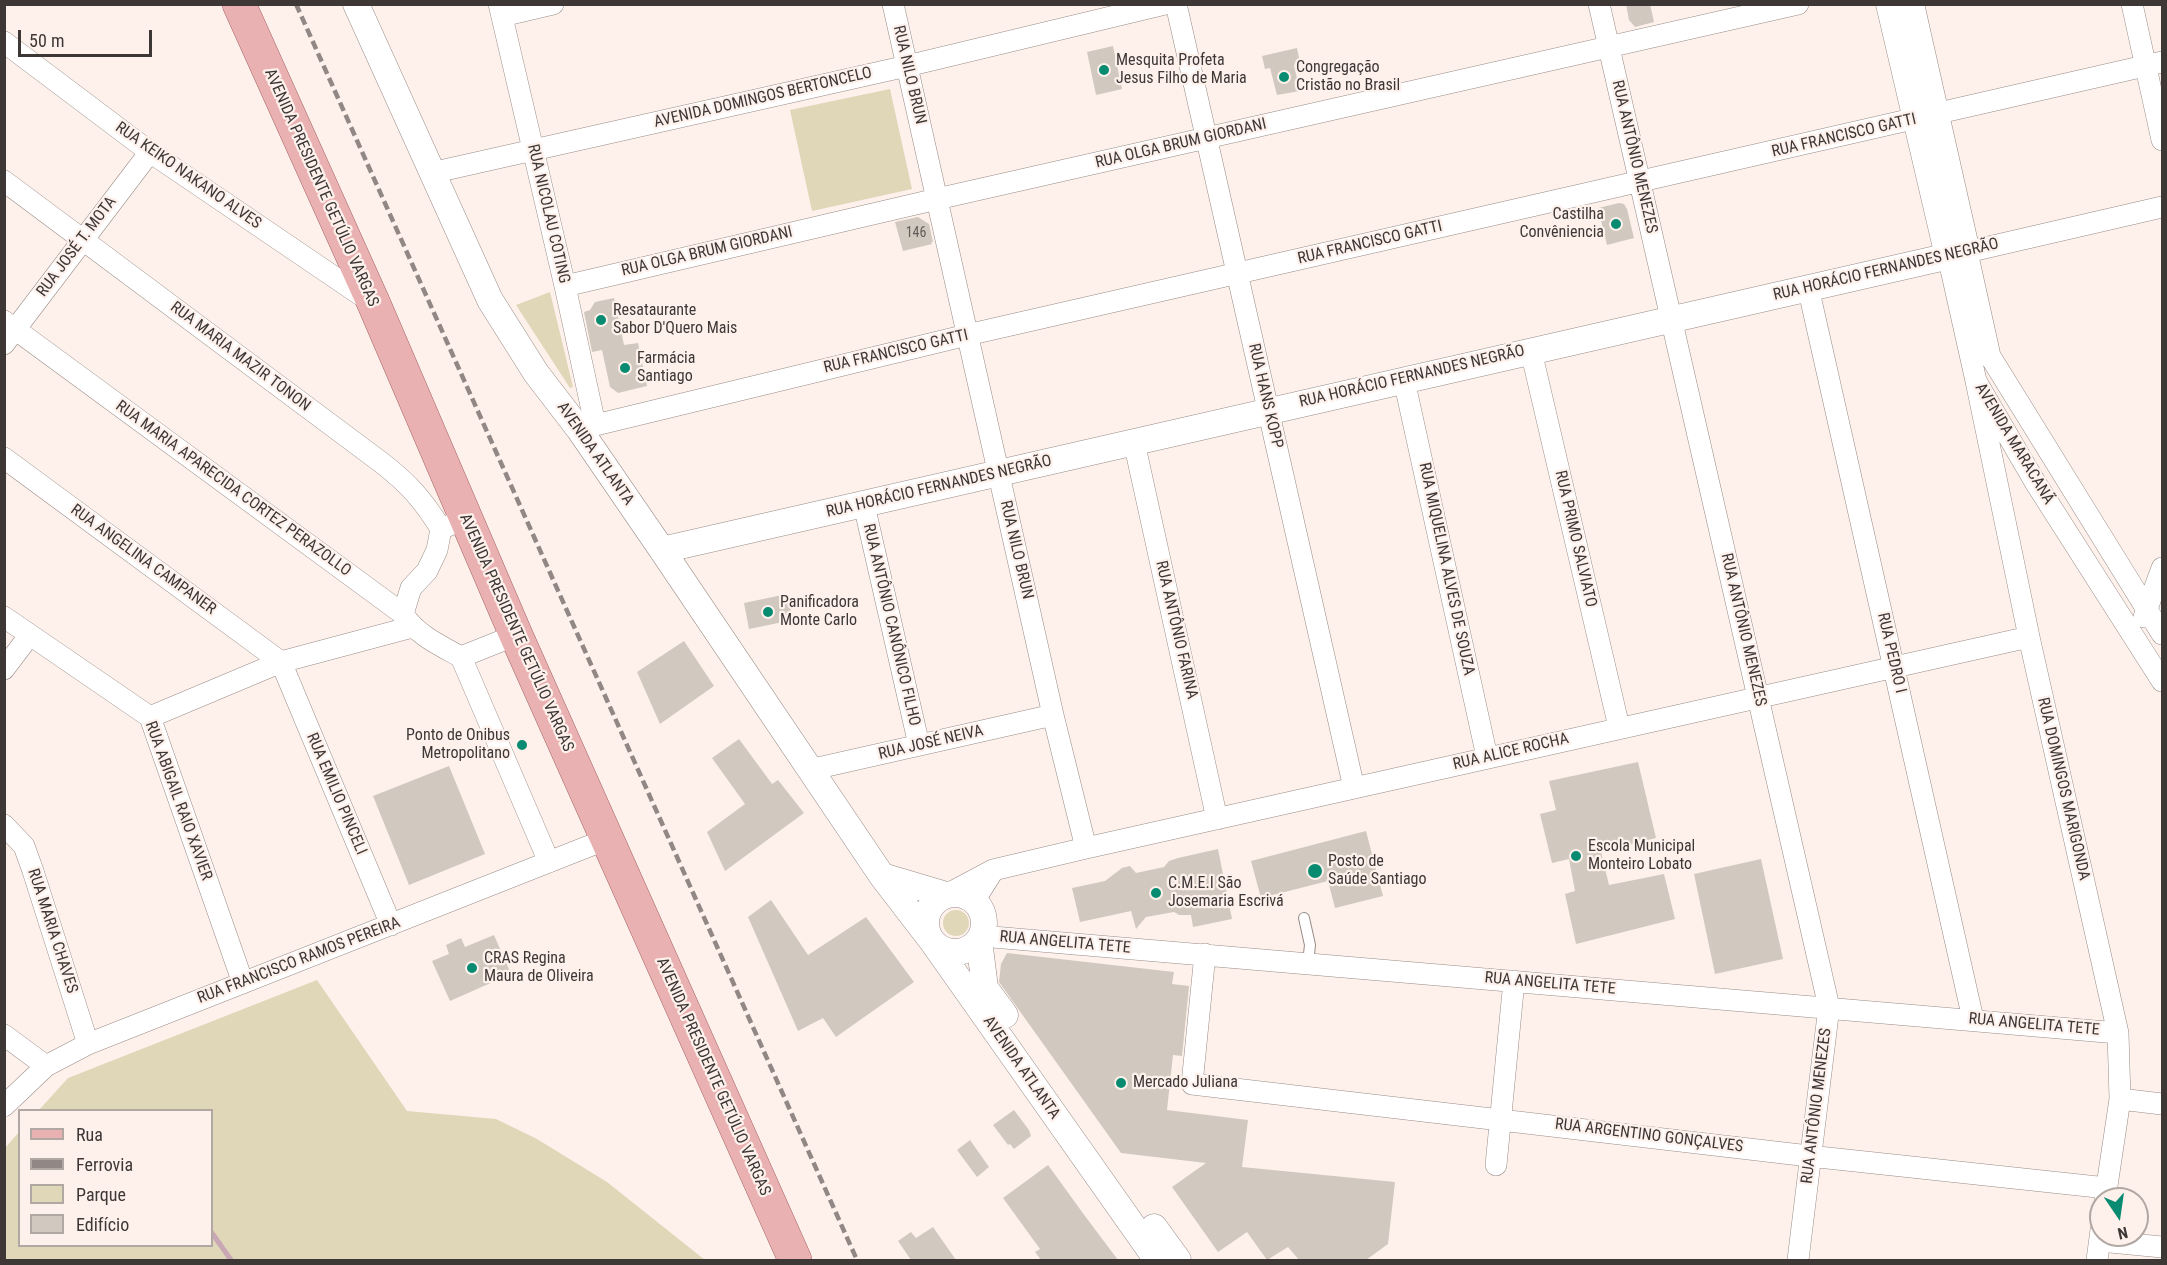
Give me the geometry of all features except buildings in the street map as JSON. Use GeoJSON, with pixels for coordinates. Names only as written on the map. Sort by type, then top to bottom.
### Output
{"type":"FeatureCollection","features":[{"type":"Feature","properties":{"kind":"main road","name":"AVENIDA PRESIDENTE GETÚLIO VARGAS"},"geometry":{"type":"LineString","coordinates":[[239,4],[374,304],[454,524],[516,635],[795,1260]]}},
{"type":"Feature","properties":{"kind":"street","name":"AVENIDA ATLANTA"},"geometry":{"type":"LineString","coordinates":[[356,4],[490,300],[536,373],[587,426],[662,549],[882,876],[1135,1215],[1178,1260]]}},
{"type":"Feature","properties":{"kind":"street"},"geometry":{"type":"LineString","coordinates":[[500,10],[553,4]]}},
{"type":"Feature","properties":{"kind":"street","name":"RUA NILO BRUN"},"geometry":{"type":"LineString","coordinates":[[893,4],[1053,715],[1086,848]]}},
{"type":"Feature","properties":{"kind":"street","name":"AVENIDA DOMINGOS BERTONCELO"},"geometry":{"type":"LineString","coordinates":[[431,173],[907,66],[1165,4]]}},
{"type":"Feature","properties":{"kind":"street","name":"RUA HANS KOPP"},"geometry":{"type":"LineString","coordinates":[[1176,4],[1354,788]]}},
{"type":"Feature","properties":{"kind":"street","name":"RUA ANTÔNIO MENEZES"},"geometry":{"type":"LineString","coordinates":[[1599,4],[1829,1007],[1798,1260]]}},
{"type":"Feature","properties":{"kind":"street","name":"RUA OLGA BRUM GIORDANI"},"geometry":{"type":"LineString","coordinates":[[565,286],[937,199],[1798,4]]}},
{"type":"Feature","properties":{"kind":"street","name":"AVENIDA MARACANÃ"},"geometry":{"type":"LineString","coordinates":[[1889,4],[1925,117],[1940,179],[1957,254],[1976,381],[2035,482],[2163,681]]}},
{"type":"Feature","properties":{"kind":"street","name":"AVENIDA MARACANÃ"},"geometry":{"type":"LineString","coordinates":[[1911,4],[1925,117]]}},
{"type":"Feature","properties":{"kind":"street"},"geometry":{"type":"LineString","coordinates":[[2132,4],[2154,64],[2163,140]]}},
{"type":"Feature","properties":{"kind":"street","name":"RUA NICOLAU COTING"},"geometry":{"type":"LineString","coordinates":[[500,10],[565,286],[587,426]]}},
{"type":"Feature","properties":{"kind":"street","name":"RUA KEIKO NAKANO ALVES"},"geometry":{"type":"LineString","coordinates":[[4,42],[150,152],[374,304]]}},
{"type":"Feature","properties":{"kind":"street","name":"RUA FRANCISCO GATTI"},"geometry":{"type":"LineString","coordinates":[[587,426],[967,335],[2154,64]]}},
{"type":"Feature","properties":{"kind":"street","name":"RUA JOSÉ T. MOTA"},"geometry":{"type":"LineString","coordinates":[[8,331],[150,152]]}},
{"type":"Feature","properties":{"kind":"street","name":"RUA MARIA MAZIR TONON"},"geometry":{"type":"LineString","coordinates":[[4,181],[408,483],[426,505],[454,524]]}},
{"type":"Feature","properties":{"kind":"street","name":"RUA HORÁCIO FERNANDES NEGRÃO"},"geometry":{"type":"LineString","coordinates":[[662,549],[864,505],[1269,410],[2163,207]]}},
{"type":"Feature","properties":{"kind":"street","name":"AVENIDA MARACANÃ"},"geometry":{"type":"LineString","coordinates":[[1957,254],[1990,356],[2163,634]]}},
{"type":"Feature","properties":{"kind":"street","name":"RUA PEDRO I"},"geometry":{"type":"LineString","coordinates":[[1808,287],[1973,1019]]}},
{"type":"Feature","properties":{"kind":"street","name":"RUA MARIA APARECIDA CORTEZ PERAZOLLO"},"geometry":{"type":"LineString","coordinates":[[8,331],[461,657]]}},
{"type":"Feature","properties":{"kind":"street","name":"RUA PRIMO SALVIATO"},"geometry":{"type":"LineString","coordinates":[[1531,351],[1619,727]]}},
{"type":"Feature","properties":{"kind":"street"},"geometry":{"type":"LineString","coordinates":[[1976,381],[2000,373]]}},
{"type":"Feature","properties":{"kind":"street","name":"RUA MIQUELINA ALVES DE SOUZA"},"geometry":{"type":"LineString","coordinates":[[1404,380],[1487,757]]}},
{"type":"Feature","properties":{"kind":"street","name":"RUA DOMINGOS MARIGONDA"},"geometry":{"type":"LineString","coordinates":[[1976,381],[2029,637],[2118,1033],[2120,1099],[2107,1187]]}},
{"type":"Feature","properties":{"kind":"street","name":"RUA ANTÔNIO FARINA"},"geometry":{"type":"LineString","coordinates":[[1134,442],[1217,819]]}},
{"type":"Feature","properties":{"kind":"street","name":"RUA ANGELINA CAMPANER"},"geometry":{"type":"LineString","coordinates":[[4,458],[281,662]]}},
{"type":"Feature","properties":{"kind":"street","name":"RUA ANTÔNIO CANÔNICO FILHO"},"geometry":{"type":"LineString","coordinates":[[864,505],[919,745]]}},
{"type":"Feature","properties":{"kind":"street"},"geometry":{"type":"LineString","coordinates":[[150,717],[281,662],[408,621],[411,588],[427,571],[454,524]]}},
{"type":"Feature","properties":{"kind":"street"},"geometry":{"type":"LineString","coordinates":[[2134,636],[2163,568]]}},
{"type":"Feature","properties":{"kind":"street","name":"RUA ABIGAIL RAIO XAVIER"},"geometry":{"type":"LineString","coordinates":[[4,617],[150,717],[243,983]]}},
{"type":"Feature","properties":{"kind":"street"},"geometry":{"type":"LineString","coordinates":[[516,635],[461,657],[549,862]]}},
{"type":"Feature","properties":{"kind":"street"},"geometry":{"type":"LineString","coordinates":[[4,669],[29,636]]}},
{"type":"Feature","properties":{"kind":"street","name":"RUA ALICE ROCHA"},"geometry":{"type":"LineString","coordinates":[[946,895],[993,870],[1619,727],[2029,637]]}},
{"type":"Feature","properties":{"kind":"street","name":"RUA EMILIO PINCELI"},"geometry":{"type":"LineString","coordinates":[[281,662],[391,925]]}},
{"type":"Feature","properties":{"kind":"street","name":"RUA JOSÉ NEIVA"},"geometry":{"type":"LineString","coordinates":[[809,770],[1053,715]]}},
{"type":"Feature","properties":{"kind":"street","name":"RUA MARIA CHAVES"},"geometry":{"type":"LineString","coordinates":[[4,825],[24,846],[88,1044]]}},
{"type":"Feature","properties":{"kind":"street","name":"RUA FRANCISCO RAMOS PEREIRA"},"geometry":{"type":"LineString","coordinates":[[4,1106],[46,1066],[88,1044],[607,838]]}},
{"type":"Feature","properties":{"kind":"street"},"geometry":{"type":"LineString","coordinates":[[974,901],[993,870]]}},
{"type":"Feature","properties":{"kind":"street"},"geometry":{"type":"LineString","coordinates":[[882,876],[946,895]]}},
{"type":"Feature","properties":{"kind":"street"},"geometry":{"type":"LineString","coordinates":[[956,894],[974,901],[984,917],[980,938],[972,946],[956,952],[947,951],[932,941],[927,933],[927,915],[931,906],[938,899],[956,894]]}},
{"type":"Feature","properties":{"kind":"street","name":"AVENIDA ATLANTA"},"geometry":{"type":"LineString","coordinates":[[980,938],[985,988],[1135,1215],[1157,1260]]}},
{"type":"Feature","properties":{"kind":"street","name":"RUA ANGELITA TETE"},"geometry":{"type":"LineString","coordinates":[[980,938],[1205,954],[2118,1033]]}},
{"type":"Feature","properties":{"kind":"street","name":"RUA ARGENTINO GONÇALVES"},"geometry":{"type":"LineString","coordinates":[[1205,954],[1192,1084],[1500,1118],[2089,1191]]}},
{"type":"Feature","properties":{"kind":"street"},"geometry":{"type":"LineString","coordinates":[[1496,1165],[1514,981]]}},
{"type":"Feature","properties":{"kind":"street"},"geometry":{"type":"LineString","coordinates":[[4,1035],[46,1066]]}},
{"type":"Feature","properties":{"kind":"street"},"geometry":{"type":"LineString","coordinates":[[2120,1099],[2163,1104]]}},
{"type":"Feature","properties":{"kind":"lane"},"geometry":{"type":"LineString","coordinates":[[1304,918],[1310,945],[1308,963]]}},
{"type":"Feature","properties":{"kind":"green space"},"geometry":{"type":"Polygon","coordinates":[[[890,89],[912,189],[812,211],[790,110],[890,89]]]}},
{"type":"Feature","properties":{"kind":"green space"},"geometry":{"type":"Polygon","coordinates":[[[550,292],[573,387],[570,388],[516,305],[550,292]]]}},
{"type":"Feature","properties":{"kind":"green space"},"geometry":{"type":"Polygon","coordinates":[[[956,910],[965,914],[969,923],[965,932],[956,936],[947,932],[943,923],[947,914],[956,910]]]}},
{"type":"Feature","properties":{"kind":"green space"},"geometry":{"type":"Polygon","coordinates":[[[317,980],[407,1111],[496,1119],[537,1139],[607,1182],[705,1260],[5,1260],[5,1148],[18,1133],[18,1247],[213,1247],[213,1109],[40,1109],[68,1078],[317,980]]]}},
{"type":"Feature","properties":{"kind":"waterway"},"geometry":{"type":"LineString","coordinates":[[213,1234],[231,1260]]}},
{"type":"Feature","properties":{"kind":"railway"},"geometry":{"type":"LineString","coordinates":[[296,4],[857,1260]]}},
{"type":"Feature","properties":{"kind":"place","name":"Mesquita Profeta Jesus Filho de Maria"},"geometry":{"type":"Point","coordinates":[1104,70]}},
{"type":"Feature","properties":{"kind":"place","name":"Congregação Cristão no Brasil"},"geometry":{"type":"Point","coordinates":[1284,77]}},
{"type":"Feature","properties":{"kind":"place","name":"Castilha Convêniencia"},"geometry":{"type":"Point","coordinates":[1616,224]}},
{"type":"Feature","properties":{"kind":"place","name":"Resataurante Sabor D'Quero Mais"},"geometry":{"type":"Point","coordinates":[601,320]}},
{"type":"Feature","properties":{"kind":"place","name":"Farmácia Santiago"},"geometry":{"type":"Point","coordinates":[625,368]}},
{"type":"Feature","properties":{"kind":"place","name":"Panificadora Monte Carlo"},"geometry":{"type":"Point","coordinates":[768,612]}},
{"type":"Feature","properties":{"kind":"place","name":"Ponto de Onibus Metropolitano"},"geometry":{"type":"Point","coordinates":[522,745]}},
{"type":"Feature","properties":{"kind":"place","name":"Escola Municipal Monteiro Lobato"},"geometry":{"type":"Point","coordinates":[1576,856]}},
{"type":"Feature","properties":{"kind":"place","name":"Posto de Saúde Santiago"},"geometry":{"type":"Point","coordinates":[1315,871]}},
{"type":"Feature","properties":{"kind":"place","name":"C.M.E.I São Josemaria Escrivá"},"geometry":{"type":"Point","coordinates":[1156,893]}},
{"type":"Feature","properties":{"kind":"place","name":"CRAS Regina Maura de Oliveira"},"geometry":{"type":"Point","coordinates":[472,968]}},
{"type":"Feature","properties":{"kind":"place","name":"Mercado Juliana"},"geometry":{"type":"Point","coordinates":[1121,1083]}}]}
